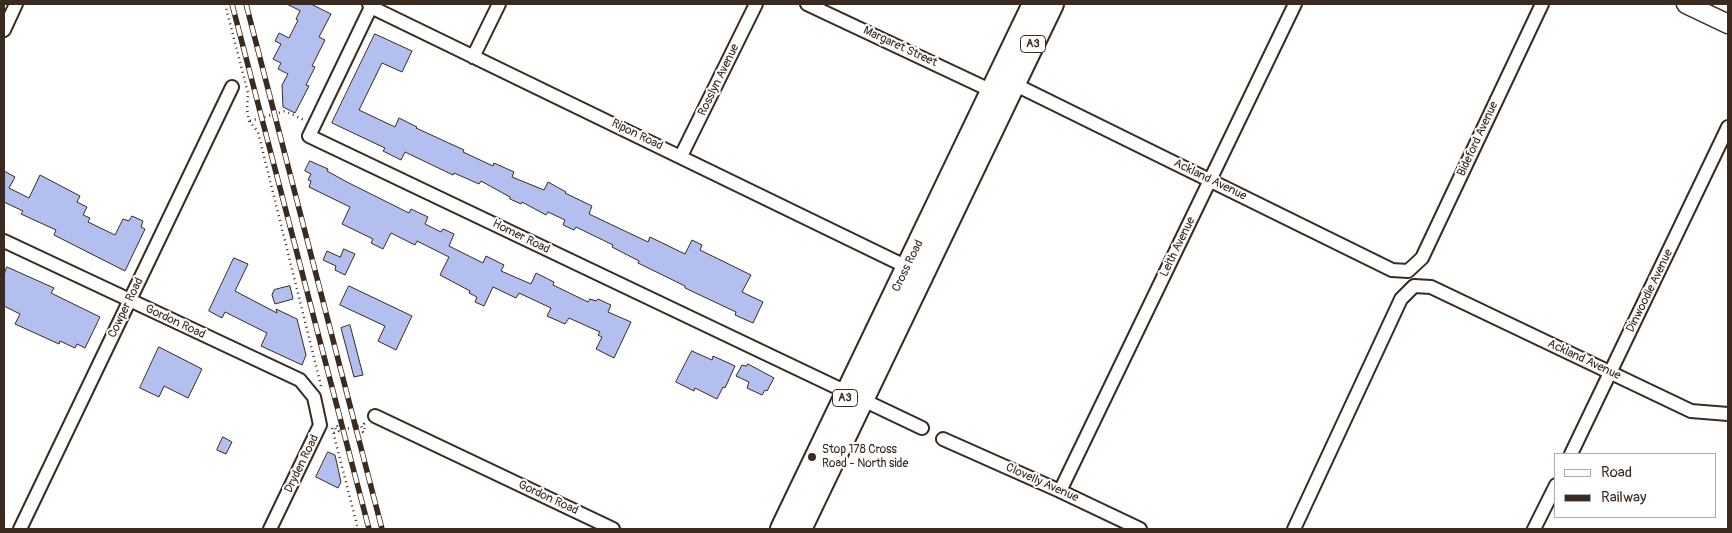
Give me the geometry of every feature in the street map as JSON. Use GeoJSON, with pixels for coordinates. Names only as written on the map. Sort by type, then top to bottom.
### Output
{"type":"FeatureCollection","features":[{"type":"Feature","properties":{"kind":"highway","name":"Cross Road"},"geometry":{"type":"LineString","coordinates":[[915,270],[1001,111],[1009,76],[1034,4]]}},
{"type":"Feature","properties":{"kind":"highway","name":"Cross Road"},"geometry":{"type":"LineString","coordinates":[[1009,76],[1052,4]]}},
{"type":"Feature","properties":{"kind":"highway"},"geometry":{"type":"LineString","coordinates":[[1001,111],[992,91],[1009,76]]}},
{"type":"Feature","properties":{"kind":"highway","name":"Cross Road"},"geometry":{"type":"LineString","coordinates":[[800,529],[855,396],[915,270],[992,91]]}},
{"type":"Feature","properties":{"kind":"highway","name":"Cross Road"},"geometry":{"type":"LineString","coordinates":[[782,529],[855,396]]}},
{"type":"Feature","properties":{"kind":"street"},"geometry":{"type":"LineString","coordinates":[[4,30],[16,4]]}},
{"type":"Feature","properties":{"kind":"street"},"geometry":{"type":"LineString","coordinates":[[473,57],[498,4]]}},
{"type":"Feature","properties":{"kind":"street","name":"Rosslyn Avenue"},"geometry":{"type":"LineString","coordinates":[[681,156],[756,4]]}},
{"type":"Feature","properties":{"kind":"street","name":"Margaret Street"},"geometry":{"type":"LineString","coordinates":[[807,4],[992,91]]}},
{"type":"Feature","properties":{"kind":"street","name":"Leith Avenue"},"geometry":{"type":"LineString","coordinates":[[1060,491],[1295,4]]}},
{"type":"Feature","properties":{"kind":"street","name":"Bideford Avenue"},"geometry":{"type":"LineString","coordinates":[[1408,271],[1422,258],[1542,4]]}},
{"type":"Feature","properties":{"kind":"street"},"geometry":{"type":"LineString","coordinates":[[1686,4],[1728,24]]}},
{"type":"Feature","properties":{"kind":"street"},"geometry":{"type":"LineString","coordinates":[[314,125],[370,5]]}},
{"type":"Feature","properties":{"kind":"street","name":"Ripon Road"},"geometry":{"type":"LineString","coordinates":[[370,5],[473,57],[915,270]]}},
{"type":"Feature","properties":{"kind":"street","name":"Ackland Avenue"},"geometry":{"type":"LineString","coordinates":[[1009,76],[1210,180],[1392,270],[1408,271]]}},
{"type":"Feature","properties":{"kind":"street","name":"Cowper Road"},"geometry":{"type":"LineString","coordinates":[[20,529],[232,87]]}},
{"type":"Feature","properties":{"kind":"street","name":"Homer Road"},"geometry":{"type":"LineString","coordinates":[[314,125],[309,136],[855,396]]}},
{"type":"Feature","properties":{"kind":"street","name":"Dinwoodie Avenue"},"geometry":{"type":"LineString","coordinates":[[1571,453],[1728,127]]}},
{"type":"Feature","properties":{"kind":"street","name":"Gordon Road"},"geometry":{"type":"LineString","coordinates":[[4,241],[300,380],[318,393]]}},
{"type":"Feature","properties":{"kind":"street","name":"Ackland Avenue"},"geometry":{"type":"LineString","coordinates":[[1294,529],[1402,299],[1414,286],[1431,287],[1691,411],[1728,414]]}},
{"type":"Feature","properties":{"kind":"street","name":"Dryden Road"},"geometry":{"type":"LineString","coordinates":[[270,529],[320,425],[318,393]]}},
{"type":"Feature","properties":{"kind":"street"},"geometry":{"type":"LineString","coordinates":[[855,396],[922,428]]}},
{"type":"Feature","properties":{"kind":"street","name":"Gordon Road"},"geometry":{"type":"LineString","coordinates":[[375,416],[614,529]]}},
{"type":"Feature","properties":{"kind":"street","name":"Clovelly Avenue"},"geometry":{"type":"LineString","coordinates":[[943,439],[1140,529]]}},
{"type":"Feature","properties":{"kind":"street"},"geometry":{"type":"LineString","coordinates":[[1534,529],[1554,489]]}},
{"type":"Feature","properties":{"kind":"path"},"geometry":{"type":"LineString","coordinates":[[225,4],[248,93],[247,109],[250,121],[258,132],[318,393]]}},
{"type":"Feature","properties":{"kind":"path"},"geometry":{"type":"LineString","coordinates":[[250,121],[285,111],[314,125]]}},
{"type":"Feature","properties":{"kind":"path"},"geometry":{"type":"LineString","coordinates":[[333,433],[336,432],[335,426],[337,426],[338,431],[361,425],[363,432],[366,431],[364,424],[375,416]]}},
{"type":"Feature","properties":{"kind":"path"},"geometry":{"type":"LineString","coordinates":[[331,424],[358,529]]}},
{"type":"Feature","properties":{"kind":"path"},"geometry":{"type":"LineString","coordinates":[[318,430],[330,434],[333,433]]}},
{"type":"Feature","properties":{"kind":"building"},"geometry":{"type":"Polygon","coordinates":[[[287,4],[311,4],[331,14],[319,37],[325,40],[312,66],[315,67],[306,85],[309,86],[295,113],[283,107],[282,85],[288,74],[278,69],[281,63],[273,59],[281,44],[275,41],[279,33],[289,38],[298,20],[296,19],[300,11],[287,4]]]}},
{"type":"Feature","properties":{"kind":"building"},"geometry":{"type":"Polygon","coordinates":[[[375,34],[412,51],[402,72],[382,63],[359,110],[395,127],[399,118],[464,150],[463,152],[493,166],[494,163],[514,172],[512,177],[544,190],[548,182],[565,193],[592,206],[589,214],[648,242],[650,237],[685,254],[692,240],[702,245],[700,250],[751,275],[742,292],[763,302],[753,323],[735,315],[736,312],[638,263],[639,261],[612,247],[613,245],[576,227],[574,230],[563,225],[565,220],[548,212],[546,215],[522,202],[521,204],[510,199],[510,197],[481,181],[479,184],[454,173],[453,175],[405,152],[401,160],[383,151],[385,148],[332,123],[375,34]]]}},
{"type":"Feature","properties":{"kind":"building"},"geometry":{"type":"Polygon","coordinates":[[[310,161],[409,213],[411,209],[428,217],[425,224],[441,232],[443,229],[454,234],[449,246],[483,263],[486,256],[504,265],[501,271],[531,284],[536,273],[554,282],[553,285],[588,302],[590,299],[596,301],[598,299],[611,305],[608,312],[631,322],[614,358],[596,349],[602,337],[598,335],[600,332],[569,318],[565,324],[547,316],[551,308],[519,293],[516,298],[493,287],[484,306],[475,302],[477,297],[469,293],[470,291],[440,275],[449,257],[417,241],[415,245],[391,233],[383,249],[371,243],[373,239],[342,224],[350,207],[309,187],[311,181],[308,180],[311,174],[305,171],[310,161]]]}},
{"type":"Feature","properties":{"kind":"building"},"geometry":{"type":"Polygon","coordinates":[[[4,171],[15,177],[9,188],[29,198],[40,175],[80,196],[77,202],[87,207],[83,215],[90,218],[88,222],[115,235],[123,219],[129,221],[132,216],[143,221],[141,227],[145,229],[125,271],[54,235],[56,230],[21,214],[23,211],[4,202],[4,171]]]}},
{"type":"Feature","properties":{"kind":"building"},"geometry":{"type":"Polygon","coordinates":[[[344,249],[355,254],[345,275],[335,270],[336,266],[323,260],[327,251],[340,257],[344,249]]]}},
{"type":"Feature","properties":{"kind":"building"},"geometry":{"type":"Polygon","coordinates":[[[234,258],[248,264],[235,291],[277,313],[276,309],[297,319],[306,355],[302,365],[261,346],[267,333],[225,312],[222,318],[209,311],[234,258]]]}},
{"type":"Feature","properties":{"kind":"building"},"geometry":{"type":"Polygon","coordinates":[[[7,267],[54,288],[51,293],[100,317],[85,348],[77,344],[75,348],[60,341],[59,344],[15,324],[20,314],[4,306],[4,275],[7,267]]]}},
{"type":"Feature","properties":{"kind":"building"},"geometry":{"type":"Polygon","coordinates":[[[290,286],[293,299],[275,304],[272,295],[274,290],[290,286]]]}},
{"type":"Feature","properties":{"kind":"building"},"geometry":{"type":"Polygon","coordinates":[[[349,286],[412,316],[396,350],[378,341],[385,326],[340,305],[349,286]]]}},
{"type":"Feature","properties":{"kind":"building"},"geometry":{"type":"Polygon","coordinates":[[[350,325],[363,375],[354,377],[341,328],[350,325]]]}},
{"type":"Feature","properties":{"kind":"building"},"geometry":{"type":"Polygon","coordinates":[[[159,347],[202,369],[188,398],[164,386],[159,397],[140,388],[159,347]]]}},
{"type":"Feature","properties":{"kind":"building"},"geometry":{"type":"Polygon","coordinates":[[[692,351],[712,360],[713,356],[735,366],[725,388],[723,387],[717,399],[695,388],[694,391],[676,382],[692,351]]]}},
{"type":"Feature","properties":{"kind":"building"},"geometry":{"type":"Polygon","coordinates":[[[748,364],[774,378],[767,391],[765,390],[762,395],[747,388],[749,382],[736,376],[742,365],[746,366],[748,364]]]}},
{"type":"Feature","properties":{"kind":"building"},"geometry":{"type":"Polygon","coordinates":[[[223,437],[232,442],[226,454],[217,450],[223,437]]]}},
{"type":"Feature","properties":{"kind":"building"},"geometry":{"type":"Polygon","coordinates":[[[328,452],[335,455],[341,482],[338,488],[316,477],[328,452]]]}},
{"type":"Feature","properties":{"kind":"railway"},"geometry":{"type":"LineString","coordinates":[[232,4],[369,529]]}},
{"type":"Feature","properties":{"kind":"railway"},"geometry":{"type":"LineString","coordinates":[[246,4],[382,529]]}},
{"type":"Feature","properties":{"kind":"place","name":"Stop 178 Cross Road - North side"},"geometry":{"type":"Point","coordinates":[812,457]}}]}
